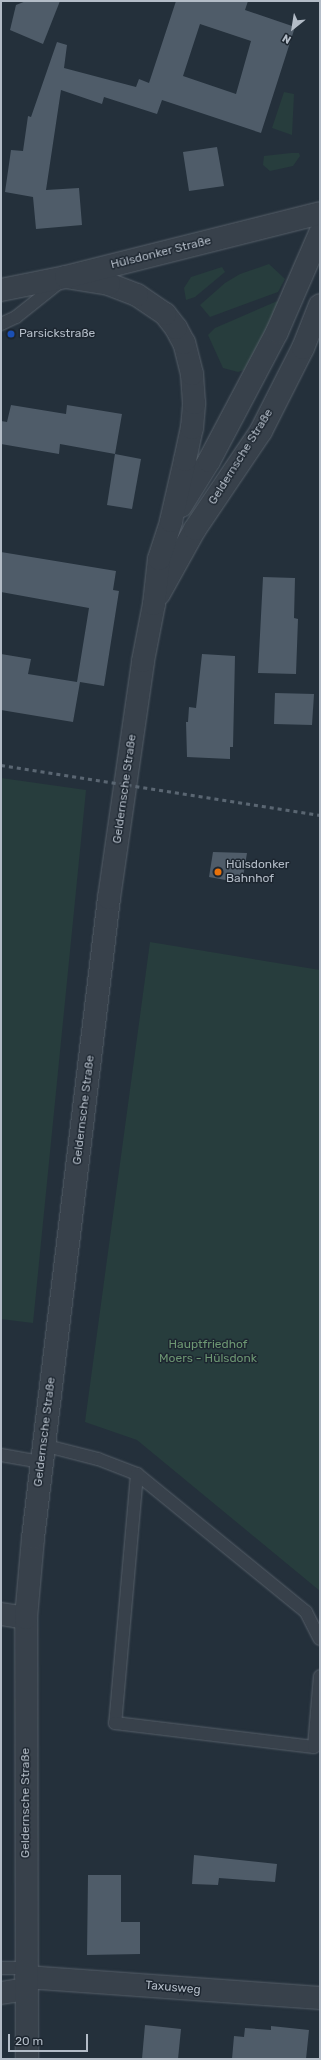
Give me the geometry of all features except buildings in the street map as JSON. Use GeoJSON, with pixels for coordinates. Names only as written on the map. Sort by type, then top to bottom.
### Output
{"type":"FeatureCollection","features":[{"type":"Feature","properties":{"kind":"street","name":"Hülsdonker Straße"},"geometry":{"type":"LineString","coordinates":[[1,290],[66,277],[320,214]]}},
{"type":"Feature","properties":{"kind":"street","name":"Geldernsche Straße"},"geometry":{"type":"LineString","coordinates":[[172,521],[244,397],[277,332],[320,233]]}},
{"type":"Feature","properties":{"kind":"street","name":"Geldernsche Straße"},"geometry":{"type":"LineString","coordinates":[[27,2059],[26,1618],[42,1453],[109,898],[143,661],[154,604],[159,559],[172,521],[192,428],[192,374],[184,343],[176,328],[165,314],[137,295],[109,284],[66,277]]}},
{"type":"Feature","properties":{"kind":"street","name":"Geldernsche Straße"},"geometry":{"type":"LineString","coordinates":[[154,604],[195,529],[261,430],[303,348],[320,305]]}},
{"type":"Feature","properties":{"kind":"street"},"geometry":{"type":"LineString","coordinates":[[1,1614],[26,1618]]}},
{"type":"Feature","properties":{"kind":"street"},"geometry":{"type":"LineString","coordinates":[[1,1993],[26,1978]]}},
{"type":"Feature","properties":{"kind":"street","name":"Taxusweg"},"geometry":{"type":"LineString","coordinates":[[26,1978],[320,1998]]}},
{"type":"Feature","properties":{"kind":"lane"},"geometry":{"type":"LineString","coordinates":[[1,324],[16,317],[66,277]]}},
{"type":"Feature","properties":{"kind":"lane"},"geometry":{"type":"LineString","coordinates":[[1,1455],[42,1453],[98,1459],[136,1474],[306,1612],[320,1639]]}},
{"type":"Feature","properties":{"kind":"lane"},"geometry":{"type":"LineString","coordinates":[[136,1474],[115,1723],[314,1747],[320,1676]]}},
{"type":"Feature","properties":{"kind":"lane"},"geometry":{"type":"LineString","coordinates":[[1,1968],[26,1978]]}},
{"type":"Feature","properties":{"kind":"green space"},"geometry":{"type":"Polygon","coordinates":[[[284,92],[294,94],[292,135],[272,128],[284,92]]]}},
{"type":"Feature","properties":{"kind":"green space"},"geometry":{"type":"Polygon","coordinates":[[[299,153],[300,156],[293,166],[270,171],[263,165],[264,156],[299,153]]]}},
{"type":"Feature","properties":{"kind":"green space"},"geometry":{"type":"Polygon","coordinates":[[[269,264],[285,279],[278,292],[210,317],[200,305],[225,283],[240,274],[269,264]]]}},
{"type":"Feature","properties":{"kind":"green space"},"geometry":{"type":"Polygon","coordinates":[[[222,267],[225,272],[195,297],[186,300],[184,288],[191,277],[222,267]]]}},
{"type":"Feature","properties":{"kind":"green space"},"geometry":{"type":"Polygon","coordinates":[[[282,299],[247,369],[238,372],[223,368],[208,335],[215,328],[282,299]]]}},
{"type":"Feature","properties":{"kind":"green space"},"geometry":{"type":"Polygon","coordinates":[[[1,778],[86,790],[33,1323],[1,1319],[1,778]]]}},
{"type":"Feature","properties":{"kind":"green space","name":"Hauptfriedhof Moers - Hülsdonk"},"geometry":{"type":"Polygon","coordinates":[[[150,942],[320,970],[320,1591],[137,1440],[85,1422],[150,942]]]}},
{"type":"Feature","properties":{"kind":"railway"},"geometry":{"type":"LineString","coordinates":[[1,765],[320,815]]}},
{"type":"Feature","properties":{"kind":"place","name":"Parsickstraße"},"geometry":{"type":"Point","coordinates":[11,334]}},
{"type":"Feature","properties":{"kind":"place","name":"Hülsdonker Bahnhof"},"geometry":{"type":"Point","coordinates":[218,872]}}]}
